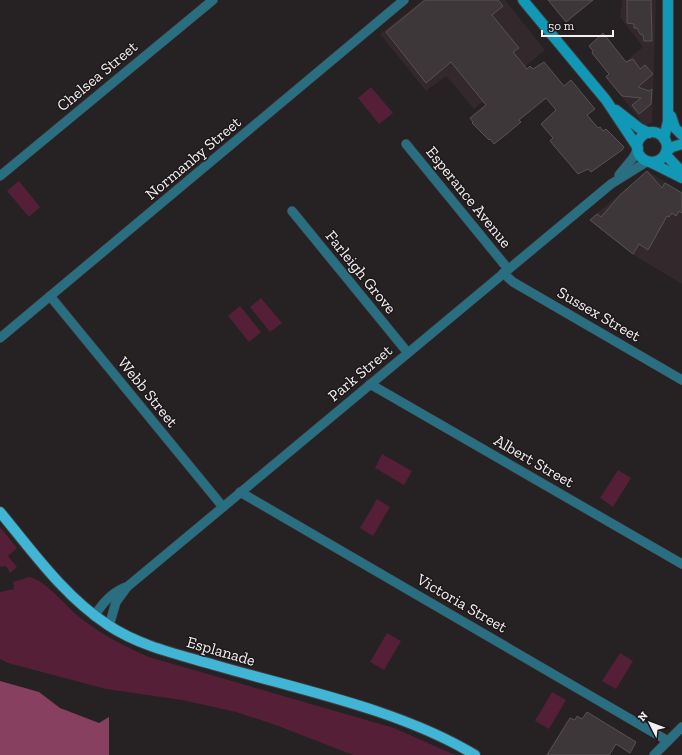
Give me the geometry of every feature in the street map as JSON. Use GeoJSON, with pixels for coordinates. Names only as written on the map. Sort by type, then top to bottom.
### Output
{"type":"FeatureCollection","features":[{"type":"Feature","properties":{"kind":"main road"},"geometry":{"type":"LineString","coordinates":[[523,0],[606,100],[638,148],[641,157],[682,178]]}},
{"type":"Feature","properties":{"kind":"main road"},"geometry":{"type":"LineString","coordinates":[[668,0],[668,126],[665,139],[667,144],[666,153],[682,172]]}},
{"type":"Feature","properties":{"kind":"main road"},"geometry":{"type":"LineString","coordinates":[[606,100],[639,128],[660,135],[665,139],[682,136],[674,126],[667,104]]}},
{"type":"Feature","properties":{"kind":"main road"},"geometry":{"type":"LineString","coordinates":[[638,148],[640,140],[660,125],[667,104]]}},
{"type":"Feature","properties":{"kind":"main road"},"geometry":{"type":"LineString","coordinates":[[649,161],[659,160],[672,147],[682,144]]}},
{"type":"Feature","properties":{"kind":"main road","name":"Esplanade"},"geometry":{"type":"LineString","coordinates":[[0,512],[51,574],[76,601],[94,616],[129,637],[152,646],[397,718],[437,735],[475,755]]}},
{"type":"Feature","properties":{"kind":"street","name":"Chelsea Street"},"geometry":{"type":"LineString","coordinates":[[0,176],[213,0]]}},
{"type":"Feature","properties":{"kind":"street","name":"Normanby Street"},"geometry":{"type":"LineString","coordinates":[[0,338],[404,0]]}},
{"type":"Feature","properties":{"kind":"street","name":"Esperance Avenue"},"geometry":{"type":"LineString","coordinates":[[406,144],[506,271]]}},
{"type":"Feature","properties":{"kind":"street","name":"Park Street"},"geometry":{"type":"LineString","coordinates":[[611,184],[633,158],[638,148]]}},
{"type":"Feature","properties":{"kind":"street","name":"Park Street"},"geometry":{"type":"LineString","coordinates":[[109,626],[116,602],[127,587],[611,184],[640,165],[649,161]]}},
{"type":"Feature","properties":{"kind":"street","name":"Farleigh Grove"},"geometry":{"type":"LineString","coordinates":[[292,211],[408,353]]}},
{"type":"Feature","properties":{"kind":"street","name":"Sussex Street"},"geometry":{"type":"LineString","coordinates":[[506,271],[513,282],[682,380]]}},
{"type":"Feature","properties":{"kind":"street","name":"Webb Street"},"geometry":{"type":"LineString","coordinates":[[50,296],[223,507]]}},
{"type":"Feature","properties":{"kind":"street","name":"Albert Street"},"geometry":{"type":"LineString","coordinates":[[370,384],[682,564]]}},
{"type":"Feature","properties":{"kind":"street","name":"Victoria Street"},"geometry":{"type":"LineString","coordinates":[[240,492],[668,741]]}},
{"type":"Feature","properties":{"kind":"street","name":"Park Street"},"geometry":{"type":"LineString","coordinates":[[94,616],[115,592],[127,587]]}},
{"type":"Feature","properties":{"kind":"street"},"geometry":{"type":"LineString","coordinates":[[654,755],[682,727]]}},
{"type":"Feature","properties":{"kind":"shaded area"},"geometry":{"type":"Polygon","coordinates":[[[423,0],[505,0],[545,50],[474,109],[446,76],[426,91],[380,34],[423,0]]]}},
{"type":"Feature","properties":{"kind":"shaded area"},"geometry":{"type":"Polygon","coordinates":[[[622,0],[656,0],[652,123],[645,126],[606,77],[643,47],[620,17],[622,0]]]}},
{"type":"Feature","properties":{"kind":"shaded area"},"geometry":{"type":"Polygon","coordinates":[[[371,87],[393,113],[379,124],[358,98],[371,87]]]}},
{"type":"Feature","properties":{"kind":"shaded area"},"geometry":{"type":"Polygon","coordinates":[[[647,171],[682,192],[682,284],[632,254],[589,220],[647,171]]]}},
{"type":"Feature","properties":{"kind":"shaded area"},"geometry":{"type":"Polygon","coordinates":[[[19,181],[40,207],[29,217],[7,191],[19,181]]]}},
{"type":"Feature","properties":{"kind":"shaded area"},"geometry":{"type":"Polygon","coordinates":[[[261,298],[282,323],[270,332],[250,307],[261,298]]]}},
{"type":"Feature","properties":{"kind":"shaded area"},"geometry":{"type":"Polygon","coordinates":[[[240,306],[261,332],[249,342],[228,316],[240,306]]]}},
{"type":"Feature","properties":{"kind":"shaded area"},"geometry":{"type":"Polygon","coordinates":[[[382,454],[412,471],[404,485],[375,468],[382,454]]]}},
{"type":"Feature","properties":{"kind":"shaded area"},"geometry":{"type":"Polygon","coordinates":[[[618,470],[631,478],[613,507],[600,498],[618,470]]]}},
{"type":"Feature","properties":{"kind":"shaded area"},"geometry":{"type":"Polygon","coordinates":[[[377,499],[390,507],[373,536],[360,528],[377,499]]]}},
{"type":"Feature","properties":{"kind":"shaded area"},"geometry":{"type":"Polygon","coordinates":[[[0,527],[17,548],[8,556],[17,567],[10,573],[6,566],[0,567],[0,527]]]}},
{"type":"Feature","properties":{"kind":"shaded area"},"geometry":{"type":"Polygon","coordinates":[[[29,577],[42,583],[90,625],[123,645],[149,657],[394,728],[455,755],[353,755],[273,724],[236,712],[182,700],[106,689],[8,663],[0,659],[0,592],[14,589],[13,582],[29,577]]]}},
{"type":"Feature","properties":{"kind":"shaded area"},"geometry":{"type":"Polygon","coordinates":[[[387,633],[401,641],[384,670],[370,662],[387,633]]]}},
{"type":"Feature","properties":{"kind":"shaded area"},"geometry":{"type":"Polygon","coordinates":[[[620,653],[633,661],[616,689],[602,681],[620,653]]]}},
{"type":"Feature","properties":{"kind":"shaded area"},"geometry":{"type":"Polygon","coordinates":[[[0,681],[39,692],[60,708],[99,723],[109,717],[109,755],[0,755],[0,681]]]}},
{"type":"Feature","properties":{"kind":"shaded area"},"geometry":{"type":"Polygon","coordinates":[[[552,692],[566,700],[549,729],[535,721],[552,692]]]}},
{"type":"Feature","properties":{"kind":"building"},"geometry":{"type":"Polygon","coordinates":[[[425,0],[498,0],[503,6],[492,15],[519,48],[513,52],[527,69],[530,66],[533,69],[544,62],[564,86],[571,80],[595,109],[587,115],[598,128],[600,127],[603,131],[606,129],[624,147],[622,150],[591,172],[588,169],[578,174],[550,141],[553,138],[541,124],[556,110],[546,98],[519,120],[521,122],[494,144],[472,123],[473,122],[470,118],[486,105],[451,62],[426,83],[386,32],[425,0]]]}},
{"type":"Feature","properties":{"kind":"building"},"geometry":{"type":"Polygon","coordinates":[[[548,0],[593,0],[566,22],[548,0]]]}},
{"type":"Feature","properties":{"kind":"building"},"geometry":{"type":"Polygon","coordinates":[[[627,0],[651,0],[652,41],[644,41],[643,35],[640,34],[637,28],[634,28],[634,24],[627,23],[627,0]]]}},
{"type":"Feature","properties":{"kind":"building"},"geometry":{"type":"Polygon","coordinates":[[[603,33],[626,62],[633,59],[640,69],[645,65],[653,74],[638,87],[649,91],[652,89],[651,104],[639,114],[632,105],[641,98],[622,96],[606,77],[609,74],[592,53],[593,51],[589,46],[603,33]]]}},
{"type":"Feature","properties":{"kind":"building"},"geometry":{"type":"Polygon","coordinates":[[[647,171],[662,188],[665,183],[682,193],[682,213],[679,211],[676,216],[672,213],[669,217],[667,216],[648,250],[639,244],[633,254],[590,220],[597,214],[601,217],[620,195],[647,171]]]}},
{"type":"Feature","properties":{"kind":"building"},"geometry":{"type":"Polygon","coordinates":[[[587,712],[636,742],[630,753],[616,744],[609,755],[547,755],[570,718],[575,720],[577,716],[582,719],[587,712]]]}}]}
